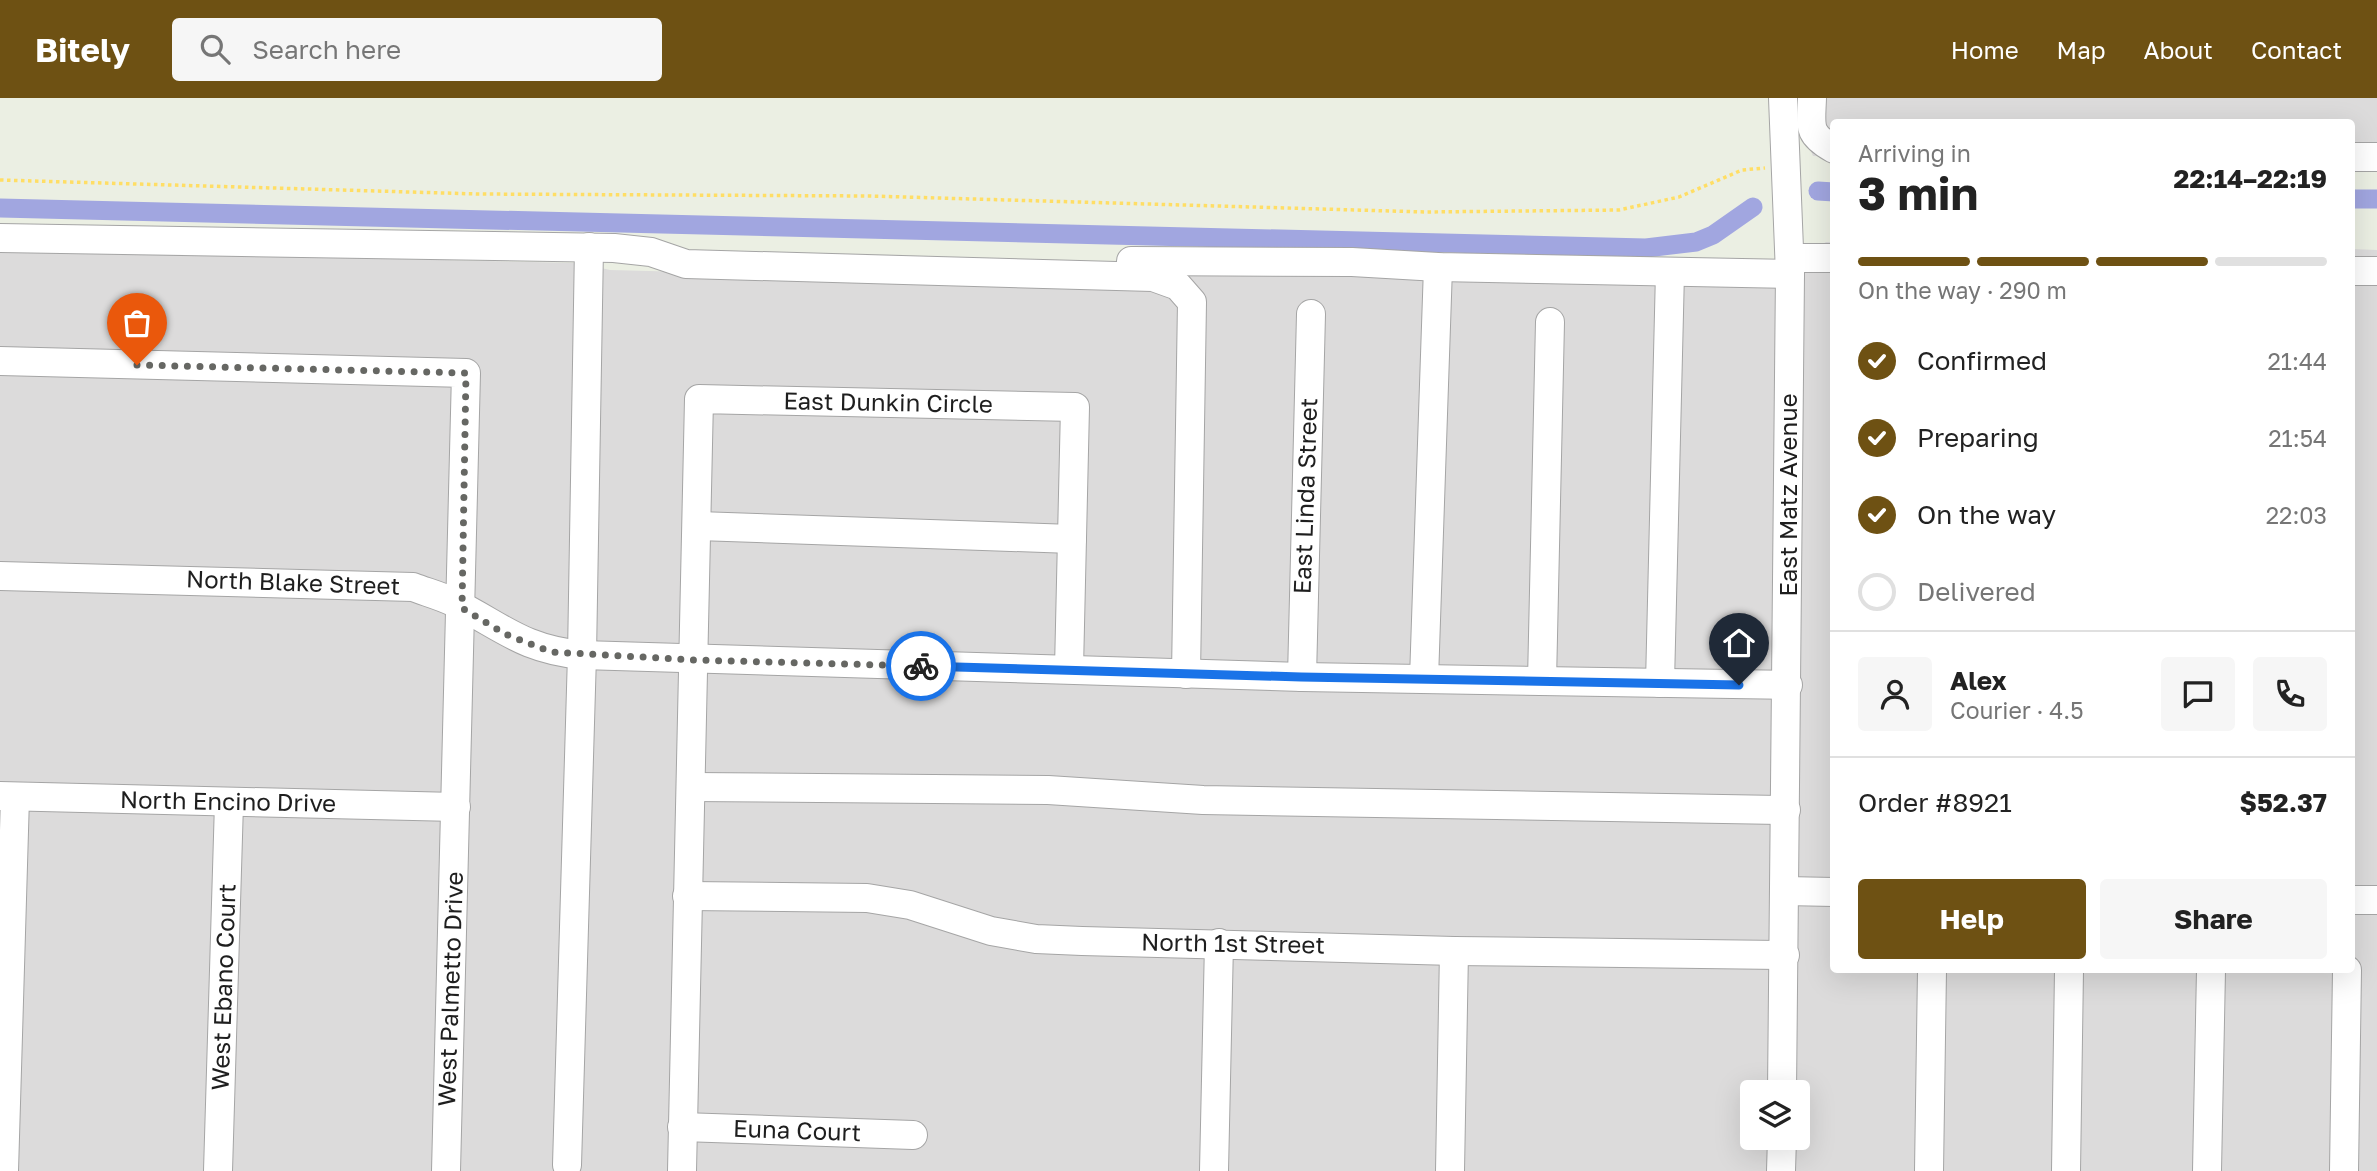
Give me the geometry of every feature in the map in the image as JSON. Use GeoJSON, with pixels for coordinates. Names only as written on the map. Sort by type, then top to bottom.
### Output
{"type":"FeatureCollection","features":[{"type":"Feature","properties":{"kind":"street","name":"East Matz Avenue"},"geometry":{"type":"LineString","coordinates":[[1782,1080],[1790,266],[1783,98]]}},
{"type":"Feature","properties":{"kind":"street"},"geometry":{"type":"LineString","coordinates":[[1812,98],[1811,128],[1816,139],[1830,147]]}},
{"type":"Feature","properties":{"kind":"street"},"geometry":{"type":"LineString","coordinates":[[2355,157],[2377,157]]}},
{"type":"Feature","properties":{"kind":"street"},"geometry":{"type":"LineString","coordinates":[[0,238],[589,247],[651,252],[686,264],[1153,276],[1178,286],[1192,302],[1186,674]]}},
{"type":"Feature","properties":{"kind":"street"},"geometry":{"type":"LineString","coordinates":[[567,1164],[582,655],[589,247]]}},
{"type":"Feature","properties":{"kind":"street"},"geometry":{"type":"LineString","coordinates":[[1091,275],[1096,260],[1352,262],[1438,267],[1670,272],[1790,266],[1830,259]]}},
{"type":"Feature","properties":{"kind":"street"},"geometry":{"type":"LineString","coordinates":[[1424,679],[1438,267]]}},
{"type":"Feature","properties":{"kind":"street"},"geometry":{"type":"LineString","coordinates":[[2355,271],[2377,271]]}},
{"type":"Feature","properties":{"kind":"street"},"geometry":{"type":"LineString","coordinates":[[1660,683],[1670,272]]}},
{"type":"Feature","properties":{"kind":"street","name":"East Linda Street"},"geometry":{"type":"LineString","coordinates":[[1301,677],[1311,314]]}},
{"type":"Feature","properties":{"kind":"street"},"geometry":{"type":"LineString","coordinates":[[1542,681],[1550,322]]}},
{"type":"Feature","properties":{"kind":"street","name":"West Palmetto Drive"},"geometry":{"type":"LineString","coordinates":[[0,361],[466,373],[446,1171]]}},
{"type":"Feature","properties":{"kind":"street","name":"East Dunkin Circle"},"geometry":{"type":"LineString","coordinates":[[682,1171],[699,399],[1075,407],[1069,669]]}},
{"type":"Feature","properties":{"kind":"street"},"geometry":{"type":"LineString","coordinates":[[698,526],[1072,539]]}},
{"type":"Feature","properties":{"kind":"street","name":"North Blake Street"},"geometry":{"type":"LineString","coordinates":[[0,576],[413,587],[462,608],[505,634],[551,652],[582,655],[1301,677],[1788,685]]}},
{"type":"Feature","properties":{"kind":"street"},"geometry":{"type":"LineString","coordinates":[[691,787],[1048,790],[1203,800],[1786,810]]}},
{"type":"Feature","properties":{"kind":"street"},"geometry":{"type":"LineString","coordinates":[[5,1171],[8,797]]}},
{"type":"Feature","properties":{"kind":"street","name":"North Encino Drive"},"geometry":{"type":"LineString","coordinates":[[8,797],[456,807]]}},
{"type":"Feature","properties":{"kind":"street","name":"West Ebano Court"},"geometry":{"type":"LineString","coordinates":[[218,1171],[229,803]]}},
{"type":"Feature","properties":{"kind":"street"},"geometry":{"type":"LineString","coordinates":[[1785,891],[1830,892]]}},
{"type":"Feature","properties":{"kind":"street","name":"North 1st Street"},"geometry":{"type":"LineString","coordinates":[[687,896],[867,898],[910,905],[991,931],[1036,939],[1454,951],[1785,955]]}},
{"type":"Feature","properties":{"kind":"street"},"geometry":{"type":"LineString","coordinates":[[2355,900],[2377,900]]}},
{"type":"Feature","properties":{"kind":"street"},"geometry":{"type":"LineString","coordinates":[[1214,1171],[1219,943]]}},
{"type":"Feature","properties":{"kind":"street"},"geometry":{"type":"LineString","coordinates":[[1450,1171],[1454,951]]}},
{"type":"Feature","properties":{"kind":"street"},"geometry":{"type":"LineString","coordinates":[[1929,1171],[1932,973]]}},
{"type":"Feature","properties":{"kind":"street"},"geometry":{"type":"LineString","coordinates":[[2066,1171],[2069,973]]}},
{"type":"Feature","properties":{"kind":"street"},"geometry":{"type":"LineString","coordinates":[[2207,1171],[2211,973]]}},
{"type":"Feature","properties":{"kind":"street"},"geometry":{"type":"LineString","coordinates":[[2344,1171],[2347,973]]}},
{"type":"Feature","properties":{"kind":"street","name":"Euna Court"},"geometry":{"type":"LineString","coordinates":[[682,1127],[912,1135]]}},
{"type":"Feature","properties":{"kind":"street"},"geometry":{"type":"LineString","coordinates":[[1781,1171],[1782,1150]]}},
{"type":"Feature","properties":{"kind":"path"},"geometry":{"type":"LineString","coordinates":[[0,180],[478,194],[869,196],[1426,212],[1619,210],[1679,197],[1742,170],[1784,168]]}},
{"type":"Feature","properties":{"kind":"shaded area"},"geometry":{"type":"Polygon","coordinates":[[[1807,98],[2377,98],[2377,167],[2355,167],[2355,119],[1830,119],[1830,157],[1813,156],[1806,141],[1807,98]]]}},
{"type":"Feature","properties":{"kind":"shaded area"},"geometry":{"type":"Polygon","coordinates":[[[1830,242],[1830,973],[2355,973],[2355,249],[2377,250],[2377,1171],[0,1171],[0,250],[579,263],[610,270],[1154,284],[1207,271],[1757,283],[1830,242]]]}},
{"type":"Feature","properties":{"kind":"waterway"},"geometry":{"type":"LineString","coordinates":[[1818,191],[1830,192]]}},
{"type":"Feature","properties":{"kind":"waterway"},"geometry":{"type":"LineString","coordinates":[[2355,199],[2377,199]]}},
{"type":"Feature","properties":{"kind":"waterway"},"geometry":{"type":"LineString","coordinates":[[0,208],[1646,248],[1696,242],[1713,235],[1753,207]]}},
{"type":"Feature","properties":{"kind":"way so far"},"geometry":{"type":"LineString","coordinates":[[137,365],[466,373],[462,608],[505,634],[551,652],[695,660],[921,666]]}},
{"type":"Feature","properties":{"kind":"route"},"geometry":{"type":"LineString","coordinates":[[921,666],[1301,677],[1739,685]]}}]}
